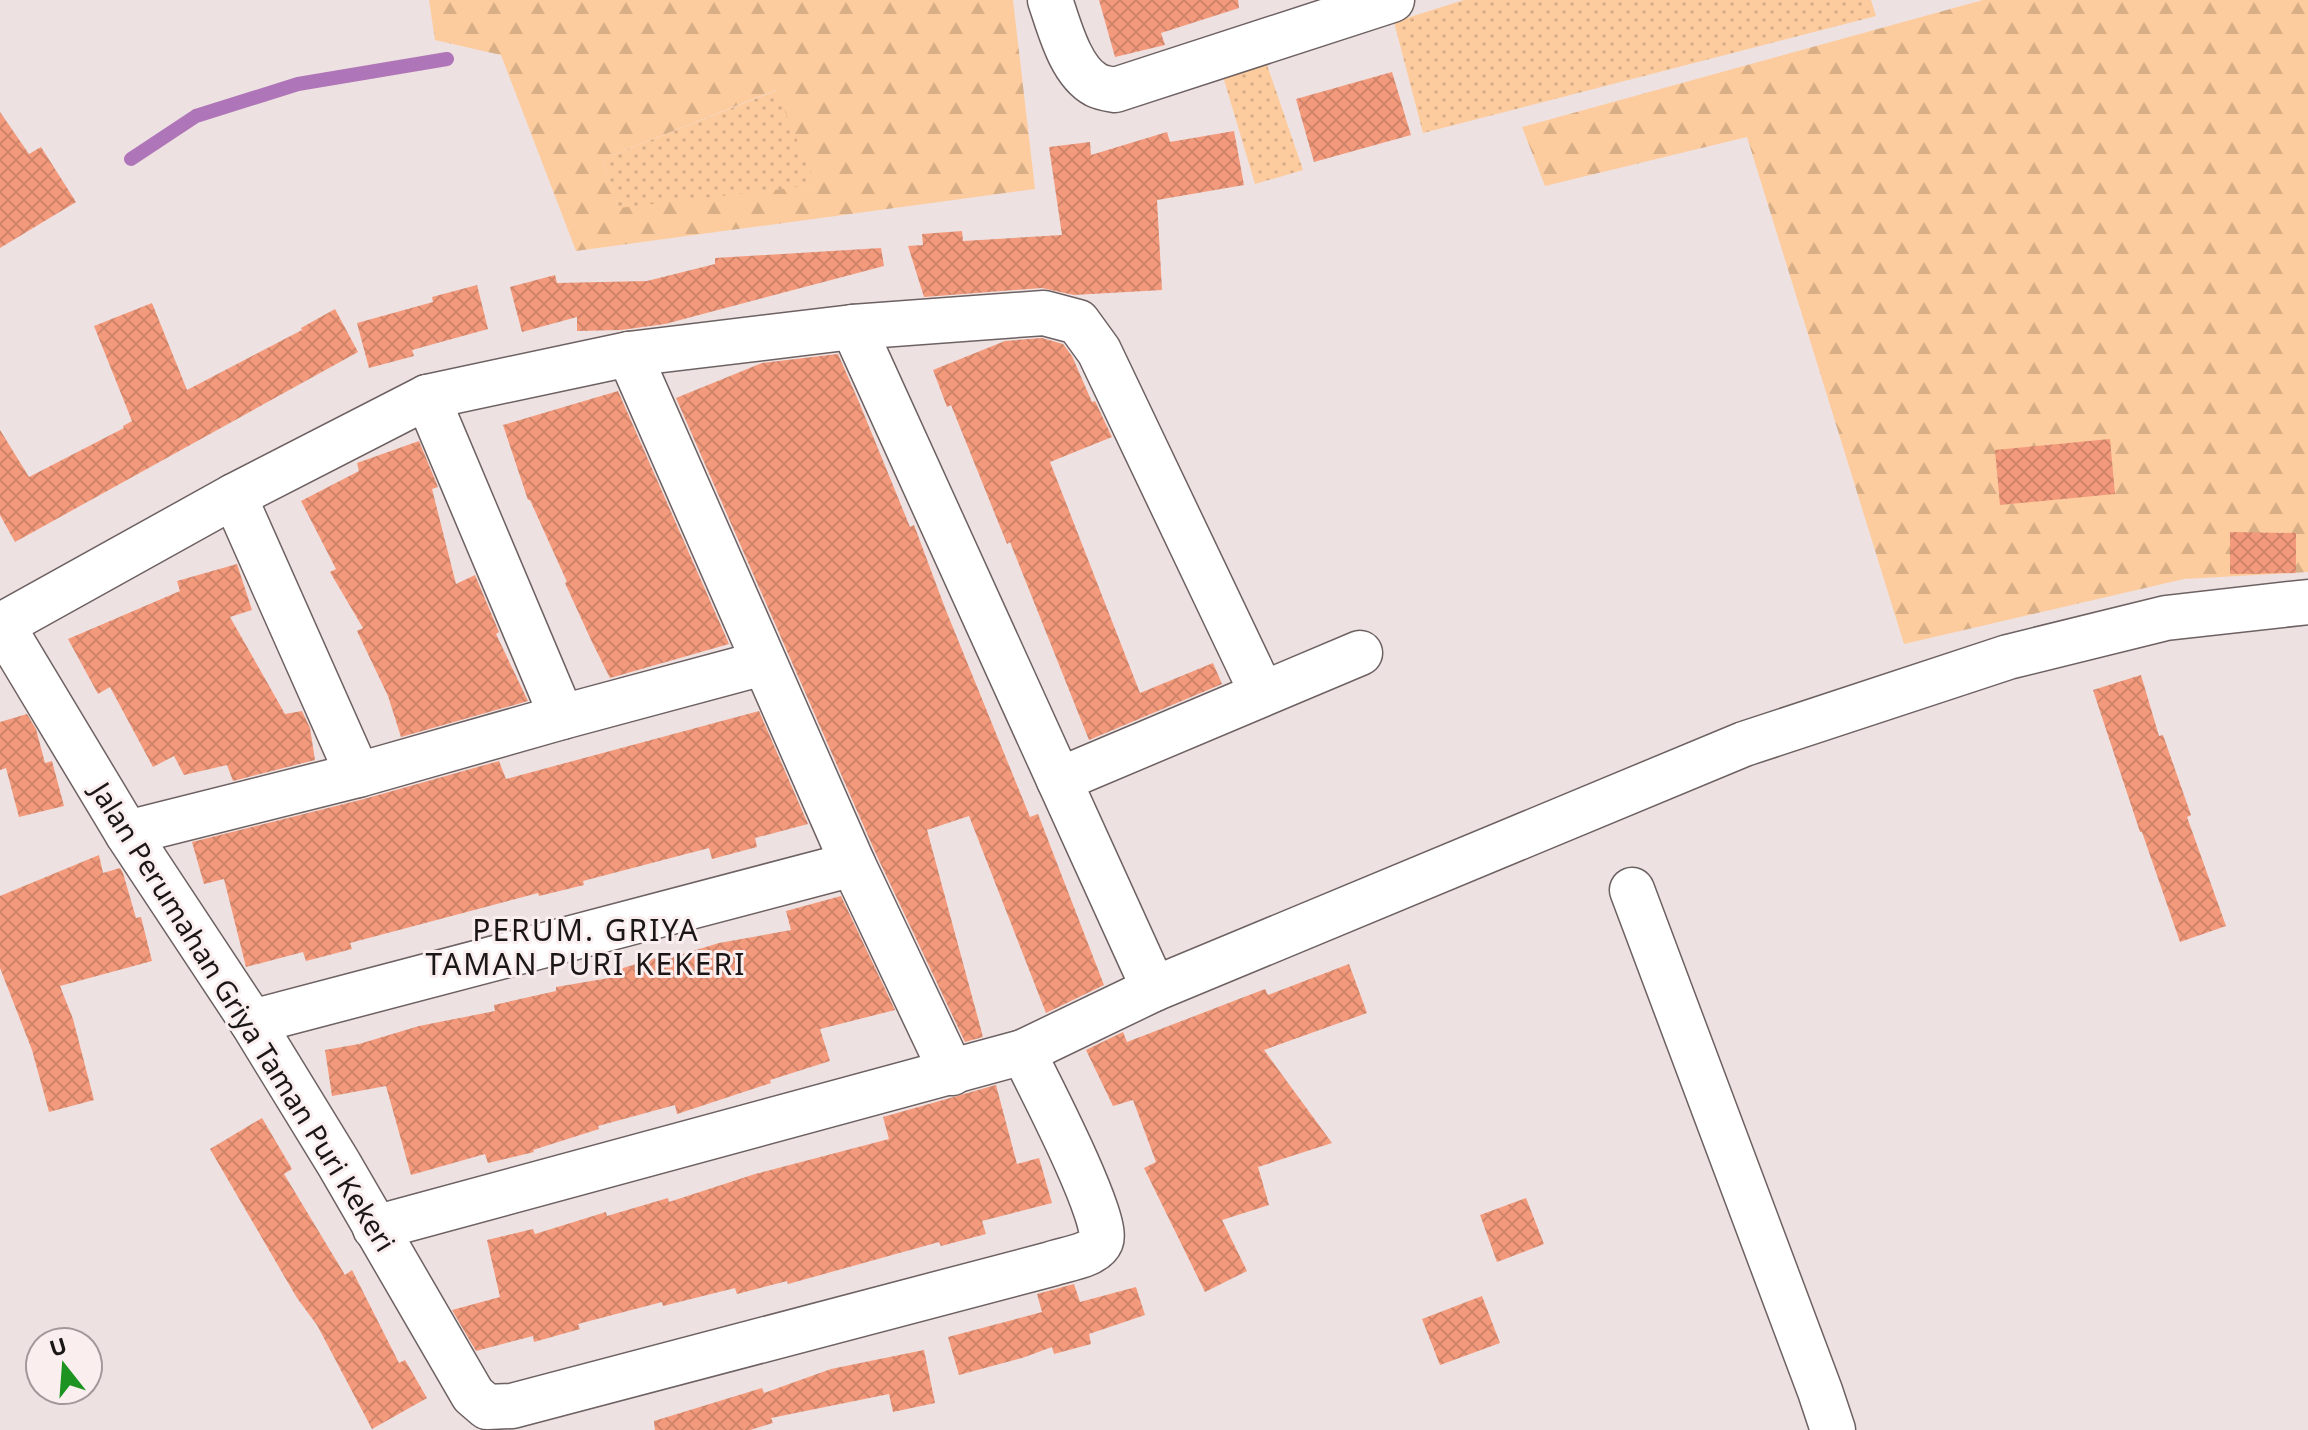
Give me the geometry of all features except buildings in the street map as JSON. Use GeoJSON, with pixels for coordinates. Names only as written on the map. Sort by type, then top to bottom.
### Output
{"type":"FeatureCollection","features":[{"type":"Feature","properties":{"kind":"street"},"geometry":{"type":"LineString","coordinates":[[1050,0],[1064,43],[1084,76],[1097,86],[1115,90],[1392,0]]}},
{"type":"Feature","properties":{"kind":"street"},"geometry":{"type":"LineString","coordinates":[[1,626],[234,496],[427,397],[629,354],[853,327],[1044,313],[1078,322],[1099,351],[1262,693]]}},
{"type":"Feature","properties":{"kind":"street"},"geometry":{"type":"LineString","coordinates":[[853,327],[1154,989]]}},
{"type":"Feature","properties":{"kind":"street"},"geometry":{"type":"LineString","coordinates":[[629,354],[853,864],[952,1073]]}},
{"type":"Feature","properties":{"kind":"street"},"geometry":{"type":"LineString","coordinates":[[427,397],[562,717]]}},
{"type":"Feature","properties":{"kind":"street"},"geometry":{"type":"LineString","coordinates":[[234,496],[358,775]]}},
{"type":"Feature","properties":{"kind":"street"},"geometry":{"type":"LineString","coordinates":[[375,1228],[1023,1052],[1154,989],[1744,744],[2008,657],[2166,618],[2308,602]]}},
{"type":"Feature","properties":{"kind":"street","name":"Jalan Perumahan Griya Taman Puri Kekeri"},"geometry":{"type":"LineString","coordinates":[[1,626],[127,833],[252,1022],[473,1395],[487,1407],[512,1406],[1036,1268],[1098,1247],[1102,1240],[1102,1227],[1091,1196],[1023,1052]]}},
{"type":"Feature","properties":{"kind":"street"},"geometry":{"type":"LineString","coordinates":[[1059,780],[1360,653]]}},
{"type":"Feature","properties":{"kind":"street"},"geometry":{"type":"LineString","coordinates":[[127,833],[358,775],[763,663]]}},
{"type":"Feature","properties":{"kind":"street"},"geometry":{"type":"LineString","coordinates":[[252,1022],[853,864]]}},
{"type":"Feature","properties":{"kind":"street"},"geometry":{"type":"LineString","coordinates":[[1632,890],[1833,1430]]}},
{"type":"Feature","properties":{"kind":"green space"},"geometry":{"type":"Polygon","coordinates":[[[429,0],[1013,0],[1035,189],[576,251],[501,55],[435,40],[429,0]],[[776,90],[603,159],[619,208],[816,185],[776,90]]]}},
{"type":"Feature","properties":{"kind":"green space"},"geometry":{"type":"Polygon","coordinates":[[[1464,0],[1871,0],[1876,16],[1423,133],[1394,22],[1464,0]]]}},
{"type":"Feature","properties":{"kind":"green space"},"geometry":{"type":"Polygon","coordinates":[[[1983,0],[2308,0],[2308,572],[2184,579],[1904,644],[1747,137],[1545,186],[1522,127],[1983,0]]]}},
{"type":"Feature","properties":{"kind":"green space"},"geometry":{"type":"Polygon","coordinates":[[[1265,59],[1303,170],[1255,184],[1222,73],[1265,59]]]}},
{"type":"Feature","properties":{"kind":"green space"},"geometry":{"type":"Polygon","coordinates":[[[777,90],[817,185],[619,209],[603,159],[777,90]]]}},
{"type":"Feature","properties":{"kind":"waterway"},"geometry":{"type":"LineString","coordinates":[[131,159],[196,116],[298,84],[447,59]]}},
{"type":"Feature","properties":{"kind":"district","name":"PERUM. GRIYA TAMAN PURI KEKERI"},"geometry":{"type":"Point","coordinates":[586,948]}}]}
